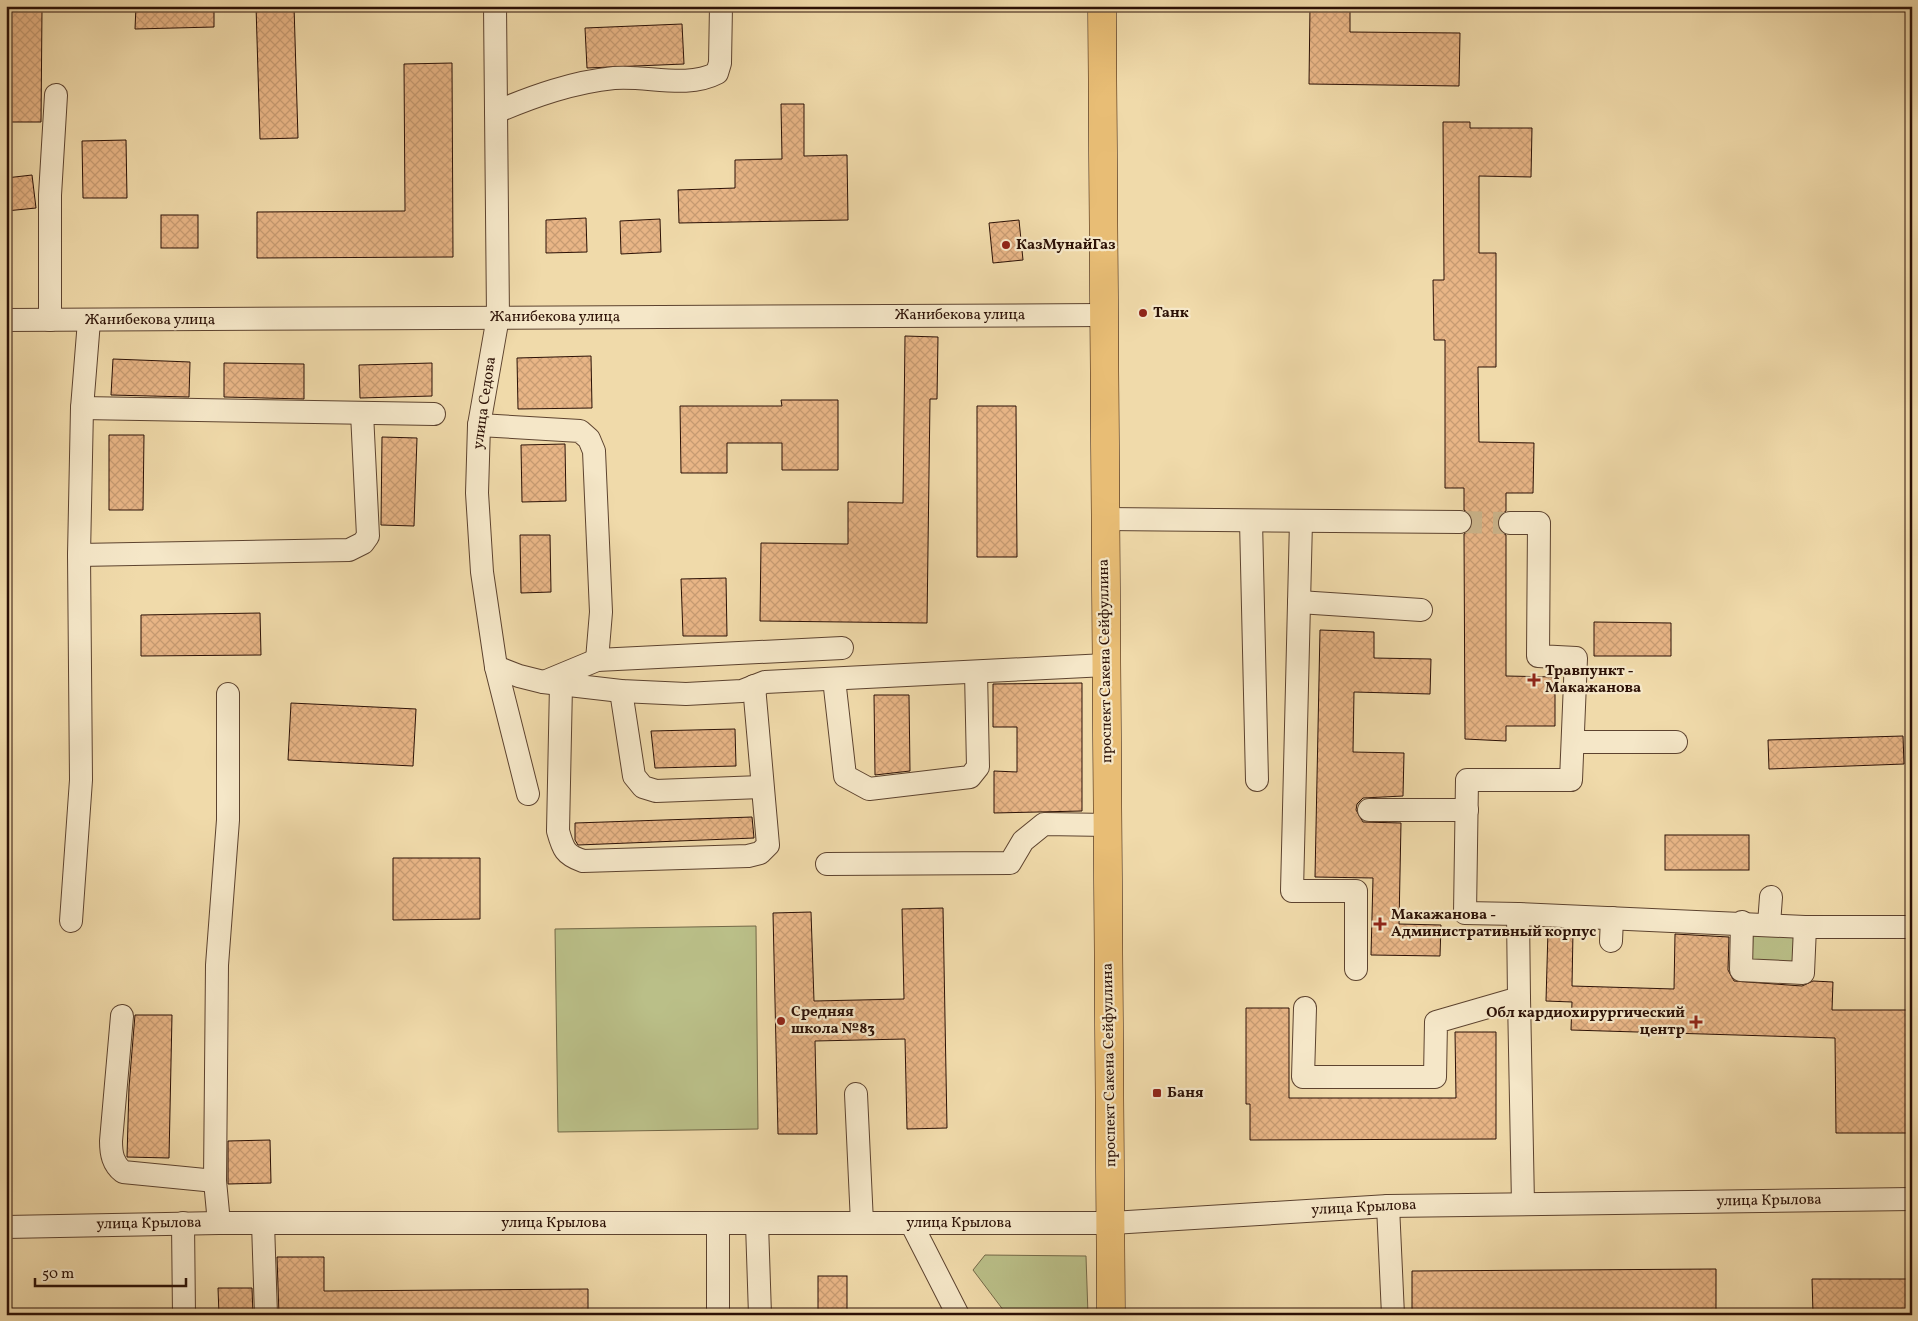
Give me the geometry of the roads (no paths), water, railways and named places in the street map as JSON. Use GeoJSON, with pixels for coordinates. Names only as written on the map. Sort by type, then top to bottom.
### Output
{"type":"FeatureCollection","features":[{"type":"Feature","properties":{"kind":"main road","name":"проспект Сакена Сейфуллина"},"geometry":{"type":"LineString","coordinates":[[1102,6],[1103,315],[1112,1223],[1111,1315]]}},
{"type":"Feature","properties":{"kind":"street","name":"улица Седова"},"geometry":{"type":"LineString","coordinates":[[495,6],[498,317],[479,425],[477,493],[482,572],[496,667],[528,794]]}},
{"type":"Feature","properties":{"kind":"street"},"geometry":{"type":"LineString","coordinates":[[496,112],[545,92],[579,83],[615,78],[694,81],[709,77],[717,73],[720,63],[721,6]]}},
{"type":"Feature","properties":{"kind":"street"},"geometry":{"type":"LineString","coordinates":[[50,320],[50,195],[56,95]]}},
{"type":"Feature","properties":{"kind":"street","name":"Жанибекова улица"},"geometry":{"type":"LineString","coordinates":[[6,320],[1103,315]]}},
{"type":"Feature","properties":{"kind":"street"},"geometry":{"type":"LineString","coordinates":[[71,921],[81,780],[79,555],[82,408],[89,321]]}},
{"type":"Feature","properties":{"kind":"street"},"geometry":{"type":"LineString","coordinates":[[82,408],[434,414]]}},
{"type":"Feature","properties":{"kind":"street"},"geometry":{"type":"LineString","coordinates":[[79,555],[349,550],[363,544],[368,536],[362,413]]}},
{"type":"Feature","properties":{"kind":"street"},"geometry":{"type":"LineString","coordinates":[[479,425],[580,431],[589,439],[594,452],[601,612],[597,660]]}},
{"type":"Feature","properties":{"kind":"street"},"geometry":{"type":"LineString","coordinates":[[1105,520],[1460,522]]}},
{"type":"Feature","properties":{"kind":"street"},"geometry":{"type":"LineString","coordinates":[[1251,521],[1257,780]]}},
{"type":"Feature","properties":{"kind":"street"},"geometry":{"type":"LineString","coordinates":[[1301,521],[1292,890],[1356,891],[1356,969]]}},
{"type":"Feature","properties":{"kind":"street"},"geometry":{"type":"LineString","coordinates":[[1510,523],[1539,523],[1538,656],[1576,658],[1571,780],[1467,780],[1465,912],[1742,922],[1805,927],[1912,928]]}},
{"type":"Feature","properties":{"kind":"street"},"geometry":{"type":"LineString","coordinates":[[1299,602],[1421,610]]}},
{"type":"Feature","properties":{"kind":"street"},"geometry":{"type":"LineString","coordinates":[[552,683],[597,660],[842,648]]}},
{"type":"Feature","properties":{"kind":"street"},"geometry":{"type":"LineString","coordinates":[[496,667],[519,676],[552,683],[621,691],[686,694],[742,691],[765,682],[1106,665]]}},
{"type":"Feature","properties":{"kind":"street"},"geometry":{"type":"LineString","coordinates":[[834,679],[845,776],[855,784],[869,789],[970,776],[978,767],[976,672]]}},
{"type":"Feature","properties":{"kind":"street"},"geometry":{"type":"LineString","coordinates":[[552,683],[558,831],[562,846],[570,857],[583,861],[748,856],[760,853],[768,845],[761,787],[754,686]]}},
{"type":"Feature","properties":{"kind":"street"},"geometry":{"type":"LineString","coordinates":[[621,691],[634,776],[643,787],[656,791],[761,787]]}},
{"type":"Feature","properties":{"kind":"street"},"geometry":{"type":"LineString","coordinates":[[219,1223],[216,1181],[217,965],[228,820],[228,694]]}},
{"type":"Feature","properties":{"kind":"street"},"geometry":{"type":"LineString","coordinates":[[1572,742],[1676,742]]}},
{"type":"Feature","properties":{"kind":"street"},"geometry":{"type":"LineString","coordinates":[[1369,810],[1467,810]]}},
{"type":"Feature","properties":{"kind":"street"},"geometry":{"type":"LineString","coordinates":[[827,864],[1010,863],[1024,841],[1044,824],[1108,824]]}},
{"type":"Feature","properties":{"kind":"street"},"geometry":{"type":"LineString","coordinates":[[1769,924],[1771,897]]}},
{"type":"Feature","properties":{"kind":"street"},"geometry":{"type":"LineString","coordinates":[[1518,914],[1522,1204]]}},
{"type":"Feature","properties":{"kind":"street"},"geometry":{"type":"LineString","coordinates":[[1611,941],[1612,918]]}},
{"type":"Feature","properties":{"kind":"street"},"geometry":{"type":"LineString","coordinates":[[1742,922],[1741,970],[1803,973],[1805,927]]}},
{"type":"Feature","properties":{"kind":"street"},"geometry":{"type":"LineString","coordinates":[[1305,1008],[1303,1077],[1435,1076],[1436,1022],[1519,998]]}},
{"type":"Feature","properties":{"kind":"street"},"geometry":{"type":"LineString","coordinates":[[122,1016],[111,1141],[111,1154],[116,1167],[123,1172],[216,1181]]}},
{"type":"Feature","properties":{"kind":"street"},"geometry":{"type":"LineString","coordinates":[[856,1094],[862,1223]]}},
{"type":"Feature","properties":{"kind":"street","name":"улица Крылова"},"geometry":{"type":"LineString","coordinates":[[6,1227],[183,1223],[1112,1223],[1388,1206],[1912,1199]]}},
{"type":"Feature","properties":{"kind":"street"},"geometry":{"type":"LineString","coordinates":[[1388,1206],[1393,1315]]}},
{"type":"Feature","properties":{"kind":"street"},"geometry":{"type":"LineString","coordinates":[[183,1223],[184,1315]]}},
{"type":"Feature","properties":{"kind":"street"},"geometry":{"type":"LineString","coordinates":[[263,1223],[266,1315]]}},
{"type":"Feature","properties":{"kind":"street"},"geometry":{"type":"LineString","coordinates":[[718,1223],[718,1315]]}},
{"type":"Feature","properties":{"kind":"street"},"geometry":{"type":"LineString","coordinates":[[911,1223],[958,1315]]}},
{"type":"Feature","properties":{"kind":"street"},"geometry":{"type":"LineString","coordinates":[[757,1224],[760,1315]]}},
{"type":"Feature","properties":{"kind":"tunnel"},"geometry":{"type":"LineString","coordinates":[[1460,522],[1510,523]]}},
{"type":"Feature","properties":{"kind":"place","name":"КазМунайГаз"},"geometry":{"type":"Point","coordinates":[1006,245]}},
{"type":"Feature","properties":{"kind":"place","name":"Танк"},"geometry":{"type":"Point","coordinates":[1143,313]}},
{"type":"Feature","properties":{"kind":"place","name":"Травпункт - Макажанова"},"geometry":{"type":"Point","coordinates":[1534,680]}},
{"type":"Feature","properties":{"kind":"place","name":"Макажанова - Административный корпус"},"geometry":{"type":"Point","coordinates":[1380,924]}},
{"type":"Feature","properties":{"kind":"place","name":"Средняя школа №83"},"geometry":{"type":"Point","coordinates":[781,1021]}},
{"type":"Feature","properties":{"kind":"place","name":"Обл кардиохирургический центр"},"geometry":{"type":"Point","coordinates":[1696,1022]}},
{"type":"Feature","properties":{"kind":"place","name":"Баня"},"geometry":{"type":"Point","coordinates":[1157,1093]}}]}
